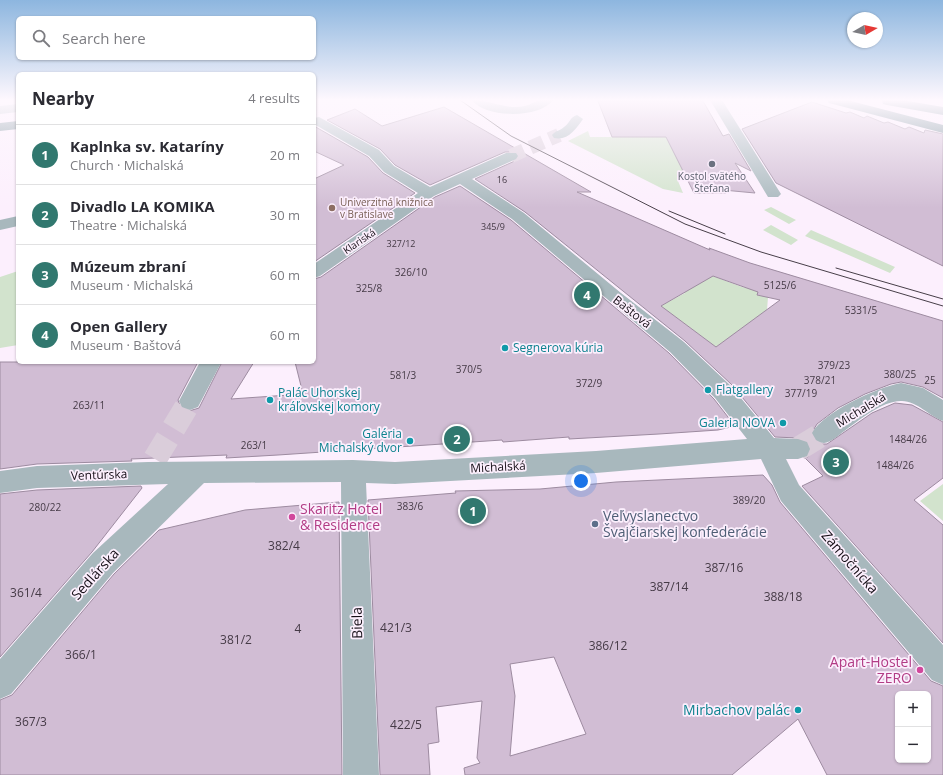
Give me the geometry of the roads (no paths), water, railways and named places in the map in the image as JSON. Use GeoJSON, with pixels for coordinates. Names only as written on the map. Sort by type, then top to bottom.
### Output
{"type":"FeatureCollection","features":[{"type":"Feature","properties":{"kind":"street"},"geometry":{"type":"LineString","coordinates":[[341,136],[374,154],[389,169],[429,193]]}},
{"type":"Feature","properties":{"kind":"street"},"geometry":{"type":"LineString","coordinates":[[726,136],[759,193]]}},
{"type":"Feature","properties":{"kind":"street"},"geometry":{"type":"LineString","coordinates":[[738,136],[773,194]]}},
{"type":"Feature","properties":{"kind":"street","name":"Klariská"},"geometry":{"type":"LineString","coordinates":[[316,271],[429,193],[511,156]]}},
{"type":"Feature","properties":{"kind":"street","name":"Baštová"},"geometry":{"type":"LineString","coordinates":[[461,178],[518,216],[614,297],[677,346],[724,392],[768,448]]}},
{"type":"Feature","properties":{"kind":"street"},"geometry":{"type":"LineString","coordinates":[[0,225],[16,221]]}},
{"type":"Feature","properties":{"kind":"street"},"geometry":{"type":"LineString","coordinates":[[190,401],[209,364]]}},
{"type":"Feature","properties":{"kind":"street","name":"Michalská"},"geometry":{"type":"LineString","coordinates":[[824,433],[886,394],[902,390],[913,393],[943,412]]}},
{"type":"Feature","properties":{"kind":"street","name":"Michalská"},"geometry":{"type":"LineString","coordinates":[[198,474],[353,471],[395,472],[585,463],[768,448],[798,449]]}},
{"type":"Feature","properties":{"kind":"street","name":"Zámočnícka"},"geometry":{"type":"LineString","coordinates":[[768,448],[790,493],[943,669]]}},
{"type":"Feature","properties":{"kind":"street","name":"Ventúrska"},"geometry":{"type":"LineString","coordinates":[[0,482],[151,466],[198,474]]}},
{"type":"Feature","properties":{"kind":"street","name":"Biela"},"geometry":{"type":"LineString","coordinates":[[353,471],[361,775]]}},
{"type":"Feature","properties":{"kind":"street","name":"Sedlárska"},"geometry":{"type":"LineString","coordinates":[[0,683],[103,563],[171,497],[198,474]]}},
{"type":"Feature","properties":{"kind":"tunnel"},"geometry":{"type":"LineString","coordinates":[[511,156],[556,136]]}},
{"type":"Feature","properties":{"kind":"tunnel"},"geometry":{"type":"LineString","coordinates":[[155,459],[190,401]]}},
{"type":"Feature","properties":{"kind":"tunnel"},"geometry":{"type":"LineString","coordinates":[[798,449],[824,433]]}},
{"type":"Feature","properties":{"kind":"tram line"},"geometry":{"type":"LineString","coordinates":[[511,136],[685,224],[761,252],[943,306]]}},
{"type":"Feature","properties":{"kind":"tram line"},"geometry":{"type":"LineString","coordinates":[[669,211],[725,234]]}},
{"type":"Feature","properties":{"kind":"tram line"},"geometry":{"type":"LineString","coordinates":[[836,268],[943,299]]}},
{"type":"Feature","properties":{"kind":"place","name":"Kostol svätého Štefana"},"geometry":{"type":"Point","coordinates":[712,164]}},
{"type":"Feature","properties":{"kind":"place","name":"Univerzitná knižnica v Bratislave"},"geometry":{"type":"Point","coordinates":[332,208]}},
{"type":"Feature","properties":{"kind":"place","name":"Open Gallery"},"geometry":{"type":"Point","coordinates":[587,295]}},
{"type":"Feature","properties":{"kind":"place","name":"Segnerova kúria"},"geometry":{"type":"Point","coordinates":[505,348]}},
{"type":"Feature","properties":{"kind":"place","name":"Flatgallery"},"geometry":{"type":"Point","coordinates":[708,390]}},
{"type":"Feature","properties":{"kind":"place","name":"Palác Uhorskej kráľovskej komory"},"geometry":{"type":"Point","coordinates":[270,400]}},
{"type":"Feature","properties":{"kind":"place","name":"Galeria NOVA"},"geometry":{"type":"Point","coordinates":[783,423]}},
{"type":"Feature","properties":{"kind":"place","name":"Divadlo LA KOMIKA"},"geometry":{"type":"Point","coordinates":[457,439]}},
{"type":"Feature","properties":{"kind":"place","name":"Galéria Michalský dvor"},"geometry":{"type":"Point","coordinates":[410,441]}},
{"type":"Feature","properties":{"kind":"place","name":"Múzeum zbraní"},"geometry":{"type":"Point","coordinates":[836,462]}},
{"type":"Feature","properties":{"kind":"place","name":"Kaplnka sv. Kataríny"},"geometry":{"type":"Point","coordinates":[473,511]}},
{"type":"Feature","properties":{"kind":"place","name":"Skaritz Hotel & Residence"},"geometry":{"type":"Point","coordinates":[292,517]}},
{"type":"Feature","properties":{"kind":"place","name":"Veľvyslanectvo Švajčiarskej konfederácie"},"geometry":{"type":"Point","coordinates":[595,524]}},
{"type":"Feature","properties":{"kind":"place","name":"Apart-Hostel ZERO"},"geometry":{"type":"Point","coordinates":[920,670]}},
{"type":"Feature","properties":{"kind":"place","name":"Mirbachov palác"},"geometry":{"type":"Point","coordinates":[798,710]}}]}
